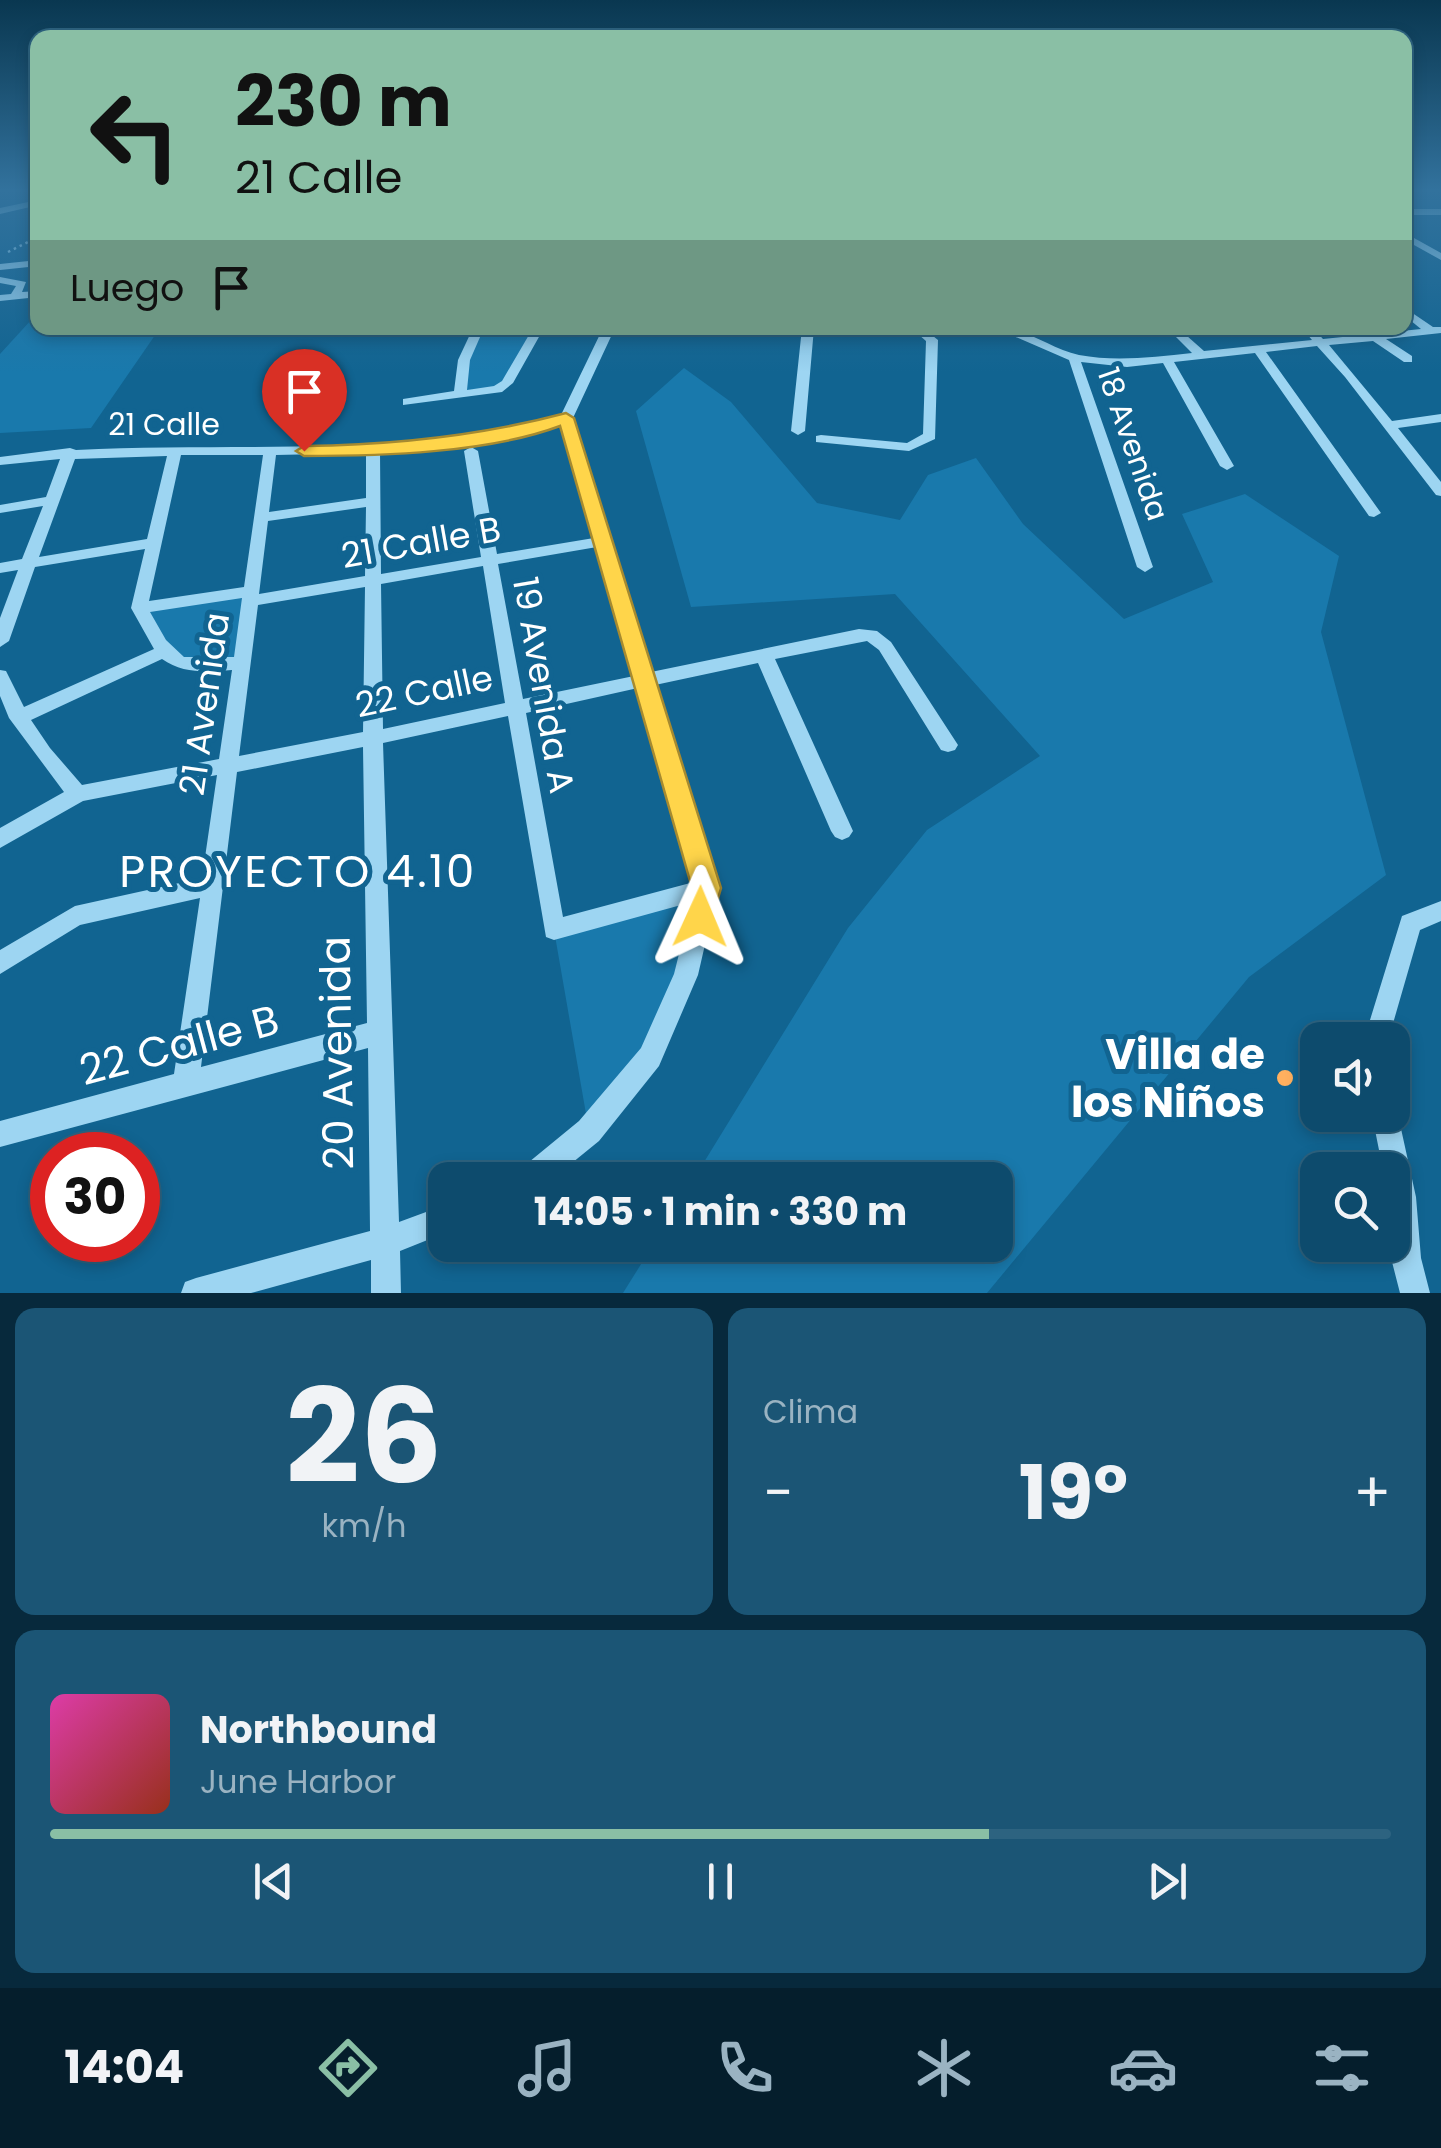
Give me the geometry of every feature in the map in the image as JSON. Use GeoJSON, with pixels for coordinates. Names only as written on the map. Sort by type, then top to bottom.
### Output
{"type":"FeatureCollection","features":[{"type":"Feature","properties":{"kind":"street"},"geometry":{"type":"LineString","coordinates":[[0,268],[30,264]]}},
{"type":"Feature","properties":{"kind":"street"},"geometry":{"type":"LineString","coordinates":[[0,280],[22,284],[15,296]]}},
{"type":"Feature","properties":{"kind":"street"},"geometry":{"type":"LineString","coordinates":[[0,298],[30,295]]}},
{"type":"Feature","properties":{"kind":"street"},"geometry":{"type":"LineString","coordinates":[[1412,315],[1436,330]]}},
{"type":"Feature","properties":{"kind":"street"},"geometry":{"type":"LineString","coordinates":[[462,395],[459,376],[464,353],[474,335]]}},
{"type":"Feature","properties":{"kind":"street"},"geometry":{"type":"LineString","coordinates":[[408,402],[498,389],[507,383],[534,335]]}},
{"type":"Feature","properties":{"kind":"street"},"geometry":{"type":"LineString","coordinates":[[552,1162],[589,1131],[650,1057],[686,975],[707,888],[566,418],[607,335]]}},
{"type":"Feature","properties":{"kind":"street"},"geometry":{"type":"LineString","coordinates":[[798,432],[807,335]]}},
{"type":"Feature","properties":{"kind":"street"},"geometry":{"type":"LineString","coordinates":[[820,439],[909,447],[930,436],[932,340],[926,335]]}},
{"type":"Feature","properties":{"kind":"street","name":"18 Avenida"},"geometry":{"type":"LineString","coordinates":[[1018,335],[1074,358],[1146,567]]}},
{"type":"Feature","properties":{"kind":"street"},"geometry":{"type":"LineString","coordinates":[[1180,335],[1202,356]]}},
{"type":"Feature","properties":{"kind":"street"},"geometry":{"type":"LineString","coordinates":[[1314,335],[1441,492]]}},
{"type":"Feature","properties":{"kind":"street"},"geometry":{"type":"LineString","coordinates":[[1074,358],[1126,363],[1392,335]]}},
{"type":"Feature","properties":{"kind":"street"},"geometry":{"type":"LineString","coordinates":[[1374,337],[1408,359]]}},
{"type":"Feature","properties":{"kind":"street"},"geometry":{"type":"LineString","coordinates":[[1260,350],[1374,513]]}},
{"type":"Feature","properties":{"kind":"street"},"geometry":{"type":"LineString","coordinates":[[1167,359],[1227,466]]}},
{"type":"Feature","properties":{"kind":"street","name":"21 Calle"},"geometry":{"type":"LineString","coordinates":[[0,461],[70,452],[373,450],[510,433],[566,418]]}},
{"type":"Feature","properties":{"kind":"street"},"geometry":{"type":"LineString","coordinates":[[1388,424],[1441,418]]}},
{"type":"Feature","properties":{"kind":"street"},"geometry":{"type":"LineString","coordinates":[[176,450],[139,608],[162,652],[186,667],[243,663]]}},
{"type":"Feature","properties":{"kind":"street","name":"20 Avenida"},"geometry":{"type":"LineString","coordinates":[[373,450],[378,1033],[386,1293]]}},
{"type":"Feature","properties":{"kind":"street","name":"21 Avenida"},"geometry":{"type":"LineString","coordinates":[[186,1084],[270,451]]}},
{"type":"Feature","properties":{"kind":"street","name":"19 Avenida A"},"geometry":{"type":"LineString","coordinates":[[471,451],[554,930],[707,888]]}},
{"type":"Feature","properties":{"kind":"street"},"geometry":{"type":"LineString","coordinates":[[0,641],[70,452]]}},
{"type":"Feature","properties":{"kind":"street"},"geometry":{"type":"LineString","coordinates":[[0,509],[52,500]]}},
{"type":"Feature","properties":{"kind":"street"},"geometry":{"type":"LineString","coordinates":[[261,518],[372,502]]}},
{"type":"Feature","properties":{"kind":"street","name":"21 Calle B"},"geometry":{"type":"LineString","coordinates":[[251,596],[374,581],[602,541]]}},
{"type":"Feature","properties":{"kind":"street"},"geometry":{"type":"LineString","coordinates":[[0,568],[154,542]]}},
{"type":"Feature","properties":{"kind":"street"},"geometry":{"type":"LineString","coordinates":[[139,608],[251,596]]}},
{"type":"Feature","properties":{"kind":"street","name":"22 Calle"},"geometry":{"type":"LineString","coordinates":[[0,839],[78,794],[374,738],[644,679],[872,635],[885,646],[948,745]]}},
{"type":"Feature","properties":{"kind":"street"},"geometry":{"type":"LineString","coordinates":[[18,718],[162,652]]}},
{"type":"Feature","properties":{"kind":"street"},"geometry":{"type":"LineString","coordinates":[[764,655],[842,830]]}},
{"type":"Feature","properties":{"kind":"street"},"geometry":{"type":"LineString","coordinates":[[0,676],[18,718],[45,760],[78,794]]}},
{"type":"Feature","properties":{"kind":"street"},"geometry":{"type":"LineString","coordinates":[[0,963],[75,916],[213,885]]}},
{"type":"Feature","properties":{"kind":"street"},"geometry":{"type":"LineString","coordinates":[[1384,1022],[1410,924],[1441,912]]}},
{"type":"Feature","properties":{"kind":"street","name":"22 Calle B"},"geometry":{"type":"LineString","coordinates":[[0,1134],[378,1033]]}},
{"type":"Feature","properties":{"kind":"street"},"geometry":{"type":"LineString","coordinates":[[1389,1132],[1402,1197],[1406,1258],[1416,1293]]}},
{"type":"Feature","properties":{"kind":"street"},"geometry":{"type":"LineString","coordinates":[[196,1293],[385,1242],[428,1226]]}},
{"type":"Feature","properties":{"kind":"shaded area"},"geometry":{"type":"Polygon","coordinates":[[[30,321],[30,335],[155,335],[91,428],[0,433],[0,354],[30,321]]]}},
{"type":"Feature","properties":{"kind":"shaded area"},"geometry":{"type":"Polygon","coordinates":[[[474,335],[534,335],[507,383],[461,395],[464,353],[474,335]]]}},
{"type":"Feature","properties":{"kind":"shaded area"},"geometry":{"type":"Polygon","coordinates":[[[684,368],[731,402],[817,503],[900,520],[928,475],[976,458],[1023,524],[1124,619],[1213,582],[1182,514],[1245,494],[1339,556],[1321,632],[1386,875],[1249,977],[1013,1262],[1013,1162],[704,1162],[848,928],[927,830],[1040,756],[895,594],[691,607],[636,411],[684,368]]]}},
{"type":"Feature","properties":{"kind":"shaded area"},"geometry":{"type":"Polygon","coordinates":[[[252,591],[243,663],[186,667],[139,608],[252,591]]]}},
{"type":"Feature","properties":{"kind":"shaded area"},"geometry":{"type":"Polygon","coordinates":[[[707,888],[650,1057],[589,1131],[554,930],[707,888]]]}},
{"type":"Feature","properties":{"kind":"shaded area"},"geometry":{"type":"Polygon","coordinates":[[[642,1262],[1013,1262],[987,1293],[623,1293],[642,1262]]]}},
{"type":"Feature","properties":{"kind":"place","name":"Villa de los Niños"},"geometry":{"type":"Point","coordinates":[1285,1078]}},
{"type":"Feature","properties":{"kind":"district","name":"PROYECTO 4.10"},"geometry":{"type":"Point","coordinates":[298,871]}},
{"type":"Feature","properties":{"kind":"route"},"geometry":{"type":"LineString","coordinates":[[304,451],[373,450],[468,440],[541,427],[566,418],[707,888],[700,917]]}}]}
